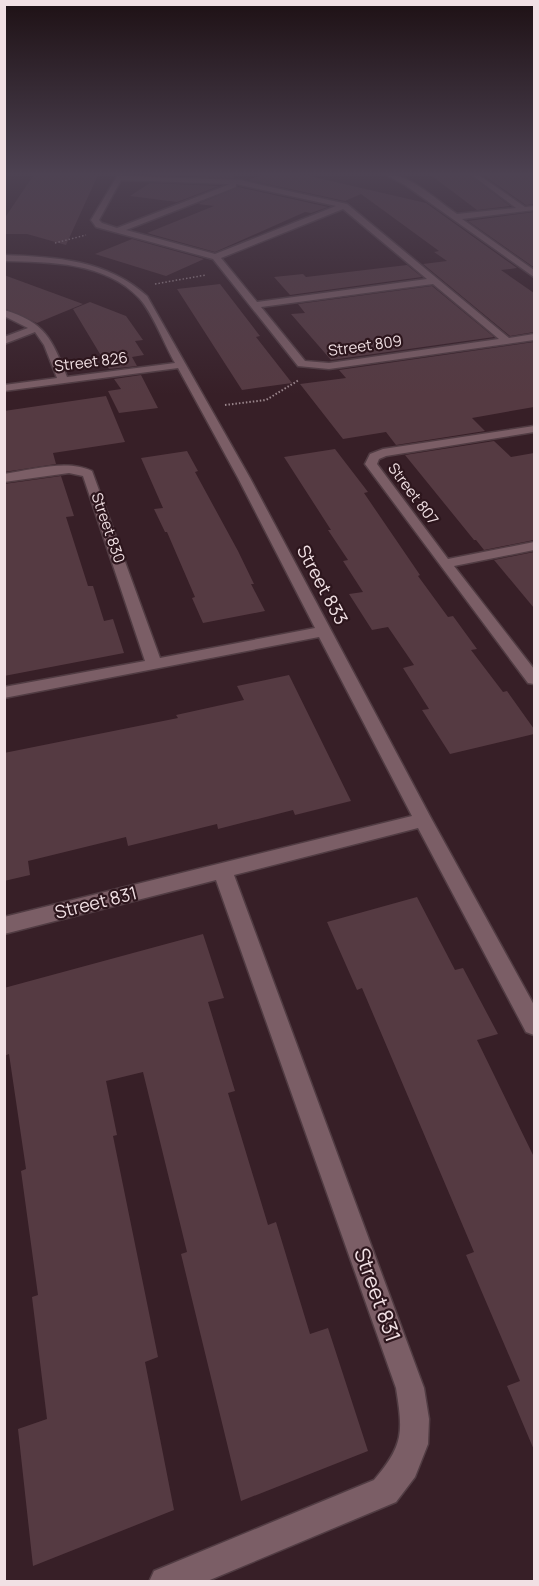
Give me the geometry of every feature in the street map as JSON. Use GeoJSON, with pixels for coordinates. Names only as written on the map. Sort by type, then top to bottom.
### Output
{"type":"FeatureCollection","features":[{"type":"Feature","properties":{"kind":"street"},"geometry":{"type":"LineString","coordinates":[[180,247],[216,257],[241,247]]}},
{"type":"Feature","properties":{"kind":"street"},"geometry":{"type":"LineString","coordinates":[[394,247],[507,341]]}},
{"type":"Feature","properties":{"kind":"street"},"geometry":{"type":"LineString","coordinates":[[501,247],[520,259],[534,274]]}},
{"type":"Feature","properties":{"kind":"street","name":"Street 809"},"geometry":{"type":"LineString","coordinates":[[216,257],[302,364],[320,367],[534,337]]}},
{"type":"Feature","properties":{"kind":"street","name":"Street 833"},"geometry":{"type":"LineString","coordinates":[[4,258],[79,264],[113,273],[135,287],[144,298],[203,408],[244,478],[423,820],[534,1025]]}},
{"type":"Feature","properties":{"kind":"street"},"geometry":{"type":"LineString","coordinates":[[255,305],[435,281]]}},
{"type":"Feature","properties":{"kind":"street"},"geometry":{"type":"LineString","coordinates":[[4,313],[26,321],[45,333],[63,380]]}},
{"type":"Feature","properties":{"kind":"street"},"geometry":{"type":"LineString","coordinates":[[4,341],[36,328]]}},
{"type":"Feature","properties":{"kind":"street","name":"Street 826"},"geometry":{"type":"LineString","coordinates":[[4,388],[180,365]]}},
{"type":"Feature","properties":{"kind":"street","name":"Street 807"},"geometry":{"type":"LineString","coordinates":[[534,429],[383,453],[374,458],[371,464],[534,679]]}},
{"type":"Feature","properties":{"kind":"street","name":"Street 830"},"geometry":{"type":"LineString","coordinates":[[4,478],[69,469],[78,469],[88,474],[154,664]]}},
{"type":"Feature","properties":{"kind":"street"},"geometry":{"type":"LineString","coordinates":[[445,564],[534,546]]}},
{"type":"Feature","properties":{"kind":"street"},"geometry":{"type":"LineString","coordinates":[[4,693],[324,631]]}},
{"type":"Feature","properties":{"kind":"street","name":"Street 831"},"geometry":{"type":"LineString","coordinates":[[4,926],[423,820]]}},
{"type":"Feature","properties":{"kind":"street","name":"Street 831"},"geometry":{"type":"LineString","coordinates":[[165,1581],[385,1491],[402,1472],[415,1447],[416,1417],[410,1388],[223,871]]}},
{"type":"Feature","properties":{"kind":"path"},"geometry":{"type":"LineString","coordinates":[[25,258],[34,248],[38,247]]}},
{"type":"Feature","properties":{"kind":"path"},"geometry":{"type":"LineString","coordinates":[[135,287],[228,272]]}},
{"type":"Feature","properties":{"kind":"path"},"geometry":{"type":"LineString","coordinates":[[203,408],[266,400],[320,367]]}},
{"type":"Feature","properties":{"kind":"building"},"geometry":{"type":"Polygon","coordinates":[[[112,247],[161,247],[204,259],[166,276],[95,254],[112,247]]]}},
{"type":"Feature","properties":{"kind":"building"},"geometry":{"type":"Polygon","coordinates":[[[197,247],[226,247],[215,252],[197,247]]]}},
{"type":"Feature","properties":{"kind":"building"},"geometry":{"type":"Polygon","coordinates":[[[434,247],[488,247],[517,268],[501,270],[534,293],[534,332],[510,336],[423,264],[447,261],[434,252],[439,251],[434,247]]]}},
{"type":"Feature","properties":{"kind":"building"},"geometry":{"type":"Polygon","coordinates":[[[505,247],[534,247],[534,266],[505,247]]]}},
{"type":"Feature","properties":{"kind":"building"},"geometry":{"type":"Polygon","coordinates":[[[407,265],[422,277],[290,295],[274,277],[303,274],[306,277],[407,265]]]}},
{"type":"Feature","properties":{"kind":"building"},"geometry":{"type":"Polygon","coordinates":[[[4,275],[83,304],[37,323],[4,308],[4,275]]]}},
{"type":"Feature","properties":{"kind":"building"},"geometry":{"type":"Polygon","coordinates":[[[220,284],[260,336],[256,337],[292,383],[242,390],[177,289],[220,284]]]}},
{"type":"Feature","properties":{"kind":"building"},"geometry":{"type":"Polygon","coordinates":[[[432,286],[494,337],[331,360],[291,314],[305,313],[298,304],[432,286]]]}},
{"type":"Feature","properties":{"kind":"building"},"geometry":{"type":"Polygon","coordinates":[[[90,302],[126,316],[143,340],[135,341],[144,355],[132,357],[137,366],[109,369],[73,309],[90,302]]]}},
{"type":"Feature","properties":{"kind":"building"},"geometry":{"type":"Polygon","coordinates":[[[534,342],[534,407],[472,418],[485,431],[396,445],[386,432],[343,439],[300,384],[346,378],[339,370],[534,342]]]}},
{"type":"Feature","properties":{"kind":"building"},"geometry":{"type":"Polygon","coordinates":[[[141,375],[158,408],[119,413],[108,391],[121,389],[114,379],[141,375]]]}},
{"type":"Feature","properties":{"kind":"building"},"geometry":{"type":"Polygon","coordinates":[[[106,396],[125,442],[53,453],[56,464],[4,472],[4,411],[106,396]]]}},
{"type":"Feature","properties":{"kind":"building"},"geometry":{"type":"Polygon","coordinates":[[[494,441],[511,457],[534,453],[534,540],[484,550],[405,455],[494,441]]]}},
{"type":"Feature","properties":{"kind":"building"},"geometry":{"type":"Polygon","coordinates":[[[335,449],[368,492],[364,493],[420,575],[418,576],[448,617],[453,616],[477,649],[471,650],[503,692],[507,691],[534,729],[534,734],[450,754],[422,710],[429,709],[403,668],[414,665],[388,627],[372,630],[349,594],[363,592],[343,561],[348,560],[328,530],[331,530],[284,457],[335,449]]]}},
{"type":"Feature","properties":{"kind":"building"},"geometry":{"type":"Polygon","coordinates":[[[187,451],[198,471],[195,472],[238,551],[265,611],[203,623],[192,598],[195,597],[167,532],[154,509],[163,508],[141,458],[187,451]]]}},
{"type":"Feature","properties":{"kind":"building"},"geometry":{"type":"Polygon","coordinates":[[[61,476],[74,516],[66,517],[88,586],[93,586],[104,621],[113,619],[124,653],[4,676],[4,484],[61,476]]]}},
{"type":"Feature","properties":{"kind":"building"},"geometry":{"type":"Polygon","coordinates":[[[534,552],[534,608],[494,560],[534,552]]]}},
{"type":"Feature","properties":{"kind":"building"},"geometry":{"type":"Polygon","coordinates":[[[289,675],[351,801],[295,815],[293,810],[218,829],[217,824],[128,846],[126,837],[28,861],[30,875],[4,881],[4,753],[178,718],[176,715],[244,700],[237,686],[289,675]]]}},
{"type":"Feature","properties":{"kind":"building"},"geometry":{"type":"Polygon","coordinates":[[[417,897],[455,970],[463,968],[498,1034],[477,1040],[534,1157],[534,1450],[507,1386],[520,1381],[466,1255],[474,1252],[362,988],[357,990],[327,922],[417,897]]]}},
{"type":"Feature","properties":{"kind":"building"},"geometry":{"type":"Polygon","coordinates":[[[203,934],[224,998],[208,1002],[235,1091],[228,1093],[268,1225],[276,1222],[310,1334],[328,1328],[368,1451],[241,1501],[181,1254],[187,1252],[143,1072],[106,1081],[117,1135],[113,1136],[158,1357],[145,1362],[174,1510],[33,1566],[18,1429],[47,1419],[32,1297],[38,1295],[21,1171],[26,1169],[9,1054],[4,1056],[4,988],[203,934]]]}}]}
